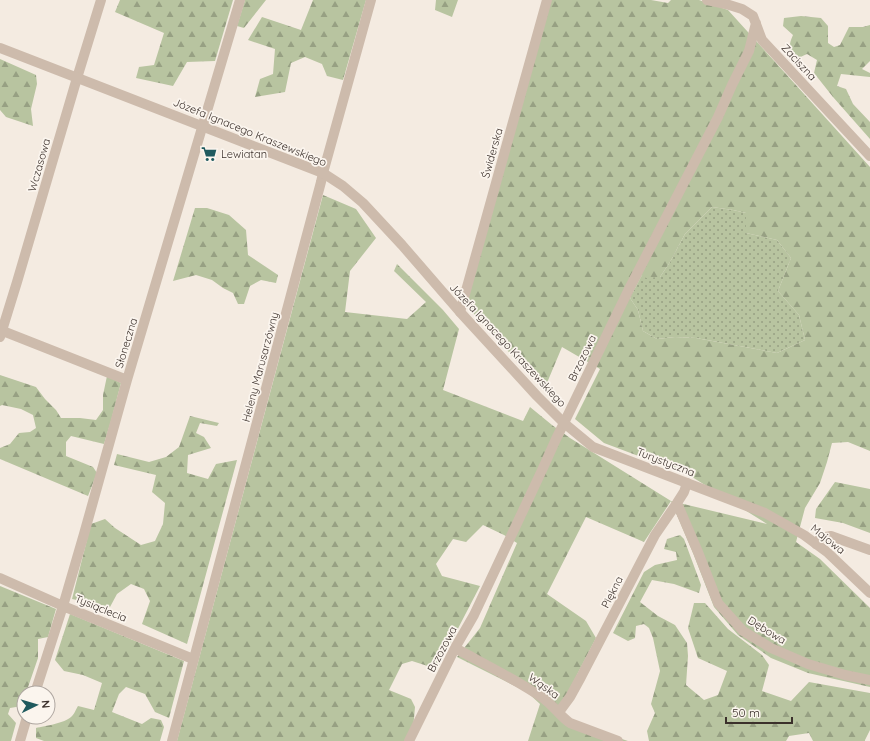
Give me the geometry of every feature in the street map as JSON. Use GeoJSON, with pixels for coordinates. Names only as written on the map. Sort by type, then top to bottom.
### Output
{"type":"FeatureCollection","features":[{"type":"Feature","properties":{"kind":"street","name":"Wczasowa"},"geometry":{"type":"LineString","coordinates":[[1,333],[20,274],[77,78],[102,0]]}},
{"type":"Feature","properties":{"kind":"street","name":"Słoneczna"},"geometry":{"type":"LineString","coordinates":[[38,685],[63,606],[127,380],[240,0]]}},
{"type":"Feature","properties":{"kind":"street","name":"Heleny Marusarzówny"},"geometry":{"type":"LineString","coordinates":[[172,741],[323,173],[371,0]]}},
{"type":"Feature","properties":{"kind":"street","name":"Świderska"},"geometry":{"type":"LineString","coordinates":[[460,312],[547,0]]}},
{"type":"Feature","properties":{"kind":"street","name":"Zaciszna"},"geometry":{"type":"LineString","coordinates":[[707,0],[742,9],[753,16],[762,40],[870,156]]}},
{"type":"Feature","properties":{"kind":"street","name":"Brzozowa"},"geometry":{"type":"LineString","coordinates":[[409,741],[455,648],[474,615],[556,438],[630,287],[718,117],[749,51],[756,23]]}},
{"type":"Feature","properties":{"kind":"street","name":"Brzozowa"},"geometry":{"type":"LineString","coordinates":[[749,51],[762,40]]}},
{"type":"Feature","properties":{"kind":"street","name":"Józefa Ignacego Kraszewskiego"},"geometry":{"type":"LineString","coordinates":[[0,48],[323,173],[363,203],[402,244],[460,312],[537,396],[564,423]]}},
{"type":"Feature","properties":{"kind":"street"},"geometry":{"type":"LineString","coordinates":[[1,333],[127,380]]}},
{"type":"Feature","properties":{"kind":"street","name":"Turystyczna"},"geometry":{"type":"LineString","coordinates":[[564,423],[593,447],[765,513]]}},
{"type":"Feature","properties":{"kind":"street","name":"Piękna"},"geometry":{"type":"LineString","coordinates":[[559,712],[570,697],[581,677],[655,535],[677,504],[687,483]]}},
{"type":"Feature","properties":{"kind":"street","name":"Dębowa"},"geometry":{"type":"LineString","coordinates":[[677,504],[698,551],[718,603],[743,631],[771,648],[808,664],[870,680]]}},
{"type":"Feature","properties":{"kind":"street","name":"Majowa"},"geometry":{"type":"LineString","coordinates":[[765,513],[804,535],[827,552],[870,593]]}},
{"type":"Feature","properties":{"kind":"street"},"geometry":{"type":"LineString","coordinates":[[816,544],[820,538],[831,536],[870,550]]}},
{"type":"Feature","properties":{"kind":"street","name":"Tysiąclecia"},"geometry":{"type":"LineString","coordinates":[[0,578],[63,606],[193,659]]}},
{"type":"Feature","properties":{"kind":"street","name":"Wąska"},"geometry":{"type":"LineString","coordinates":[[455,648],[527,687],[545,700],[570,723],[618,741]]}},
{"type":"Feature","properties":{"kind":"street"},"geometry":{"type":"LineString","coordinates":[[20,741],[25,725]]}},
{"type":"Feature","properties":{"kind":"green space"},"geometry":{"type":"Polygon","coordinates":[[[120,0],[233,0],[215,61],[187,62],[173,86],[136,78],[139,67],[154,65],[164,33],[115,12],[120,0]]]}},
{"type":"Feature","properties":{"kind":"green space"},"geometry":{"type":"Polygon","coordinates":[[[245,0],[266,0],[244,28],[237,26],[245,0]]]}},
{"type":"Feature","properties":{"kind":"green space"},"geometry":{"type":"Polygon","coordinates":[[[313,0],[366,0],[343,80],[327,76],[322,64],[305,57],[291,63],[285,92],[255,97],[260,79],[273,74],[275,49],[248,40],[262,17],[301,30],[313,0]]]}},
{"type":"Feature","properties":{"kind":"green space"},"geometry":{"type":"Polygon","coordinates":[[[436,0],[458,0],[452,17],[435,10],[436,0]]]}},
{"type":"Feature","properties":{"kind":"green space"},"geometry":{"type":"Polygon","coordinates":[[[551,0],[651,0],[668,3],[671,0],[699,0],[728,10],[870,167],[870,451],[848,442],[832,443],[820,483],[805,508],[796,542],[820,559],[870,608],[870,687],[808,673],[771,658],[738,635],[714,607],[671,501],[767,524],[689,475],[604,443],[575,419],[600,369],[562,347],[544,390],[473,313],[466,301],[551,0]],[[712,207],[685,234],[660,277],[646,278],[642,275],[630,298],[638,310],[643,331],[657,339],[675,337],[696,338],[777,353],[805,340],[799,315],[778,291],[791,258],[777,240],[746,233],[746,213],[712,207]]]}},
{"type":"Feature","properties":{"kind":"green space"},"geometry":{"type":"Polygon","coordinates":[[[801,16],[821,18],[828,26],[828,43],[834,47],[840,45],[849,27],[863,27],[870,25],[870,61],[862,69],[870,73],[870,77],[841,74],[837,86],[846,89],[853,104],[870,122],[870,139],[814,73],[817,60],[807,54],[796,59],[792,53],[790,42],[793,35],[783,26],[784,18],[801,16]]]}},
{"type":"Feature","properties":{"kind":"green space"},"geometry":{"type":"Polygon","coordinates":[[[0,59],[36,75],[37,84],[31,109],[33,126],[6,117],[0,110],[0,59]]]}},
{"type":"Feature","properties":{"kind":"green space"},"geometry":{"type":"Polygon","coordinates":[[[323,195],[356,209],[376,238],[350,271],[345,312],[407,319],[426,302],[394,271],[397,264],[443,310],[459,329],[443,390],[523,421],[530,407],[570,438],[671,501],[644,542],[586,517],[547,594],[586,621],[596,638],[565,698],[565,720],[628,741],[528,741],[540,704],[527,692],[457,657],[480,628],[517,543],[483,525],[466,542],[453,539],[436,564],[442,576],[480,586],[437,669],[412,661],[402,664],[389,690],[411,699],[415,707],[412,741],[177,741],[323,195]]]}},
{"type":"Feature","properties":{"kind":"green space"},"geometry":{"type":"Polygon","coordinates":[[[712,207],[746,213],[746,233],[777,240],[791,258],[778,291],[799,315],[805,340],[777,353],[696,338],[675,337],[657,339],[643,331],[638,310],[630,298],[642,275],[660,277],[685,234],[712,207]]]}},
{"type":"Feature","properties":{"kind":"green space"},"geometry":{"type":"Polygon","coordinates":[[[195,208],[207,208],[229,215],[246,230],[248,255],[278,275],[276,283],[261,280],[250,286],[244,304],[238,304],[233,293],[212,280],[196,275],[173,281],[195,208]]]}},
{"type":"Feature","properties":{"kind":"green space"},"geometry":{"type":"Polygon","coordinates":[[[0,375],[36,387],[61,418],[96,420],[103,410],[103,395],[107,376],[121,383],[104,444],[71,436],[66,442],[66,456],[93,467],[97,473],[88,496],[0,459],[0,448],[10,444],[19,433],[30,432],[36,428],[33,415],[21,409],[2,405],[0,406],[0,375]]]}},
{"type":"Feature","properties":{"kind":"green space"},"geometry":{"type":"Polygon","coordinates":[[[190,416],[219,423],[217,426],[200,423],[196,433],[204,437],[211,448],[188,455],[187,473],[208,479],[216,464],[237,460],[187,644],[142,624],[150,601],[144,589],[131,584],[117,594],[110,607],[72,599],[91,524],[105,519],[115,528],[141,545],[155,541],[163,524],[165,503],[152,492],[156,475],[114,465],[117,454],[149,462],[166,457],[179,447],[190,416]]]}},
{"type":"Feature","properties":{"kind":"green space"},"geometry":{"type":"Polygon","coordinates":[[[835,482],[870,489],[870,533],[843,523],[815,518],[816,509],[835,482]]]}},
{"type":"Feature","properties":{"kind":"green space"},"geometry":{"type":"Polygon","coordinates":[[[680,535],[684,539],[701,585],[699,593],[674,584],[652,580],[640,602],[658,616],[675,625],[687,643],[688,656],[686,685],[704,700],[718,695],[727,671],[698,658],[688,628],[694,603],[705,603],[728,629],[762,655],[769,665],[762,691],[791,701],[809,682],[870,693],[870,730],[865,741],[813,741],[809,733],[789,736],[786,741],[649,741],[647,731],[655,713],[651,704],[660,671],[653,638],[649,628],[644,624],[636,626],[635,638],[628,641],[613,633],[644,572],[655,565],[677,560],[676,552],[664,549],[667,539],[680,535]]]}},
{"type":"Feature","properties":{"kind":"green space"},"geometry":{"type":"Polygon","coordinates":[[[0,586],[56,609],[48,637],[38,639],[38,658],[29,685],[16,685],[16,707],[10,708],[8,714],[16,723],[11,741],[0,741],[0,586]]]}},
{"type":"Feature","properties":{"kind":"green space"},"geometry":{"type":"Polygon","coordinates":[[[70,614],[184,661],[169,718],[155,712],[145,694],[126,687],[119,694],[112,712],[142,724],[151,718],[161,720],[164,727],[160,741],[44,741],[36,738],[36,728],[56,725],[68,719],[73,715],[78,706],[94,710],[102,683],[83,675],[64,671],[55,660],[70,614]]]}},
{"type":"Feature","properties":{"kind":"place","name":"Lewiatan"},"geometry":{"type":"Point","coordinates":[209,154]}}]}
